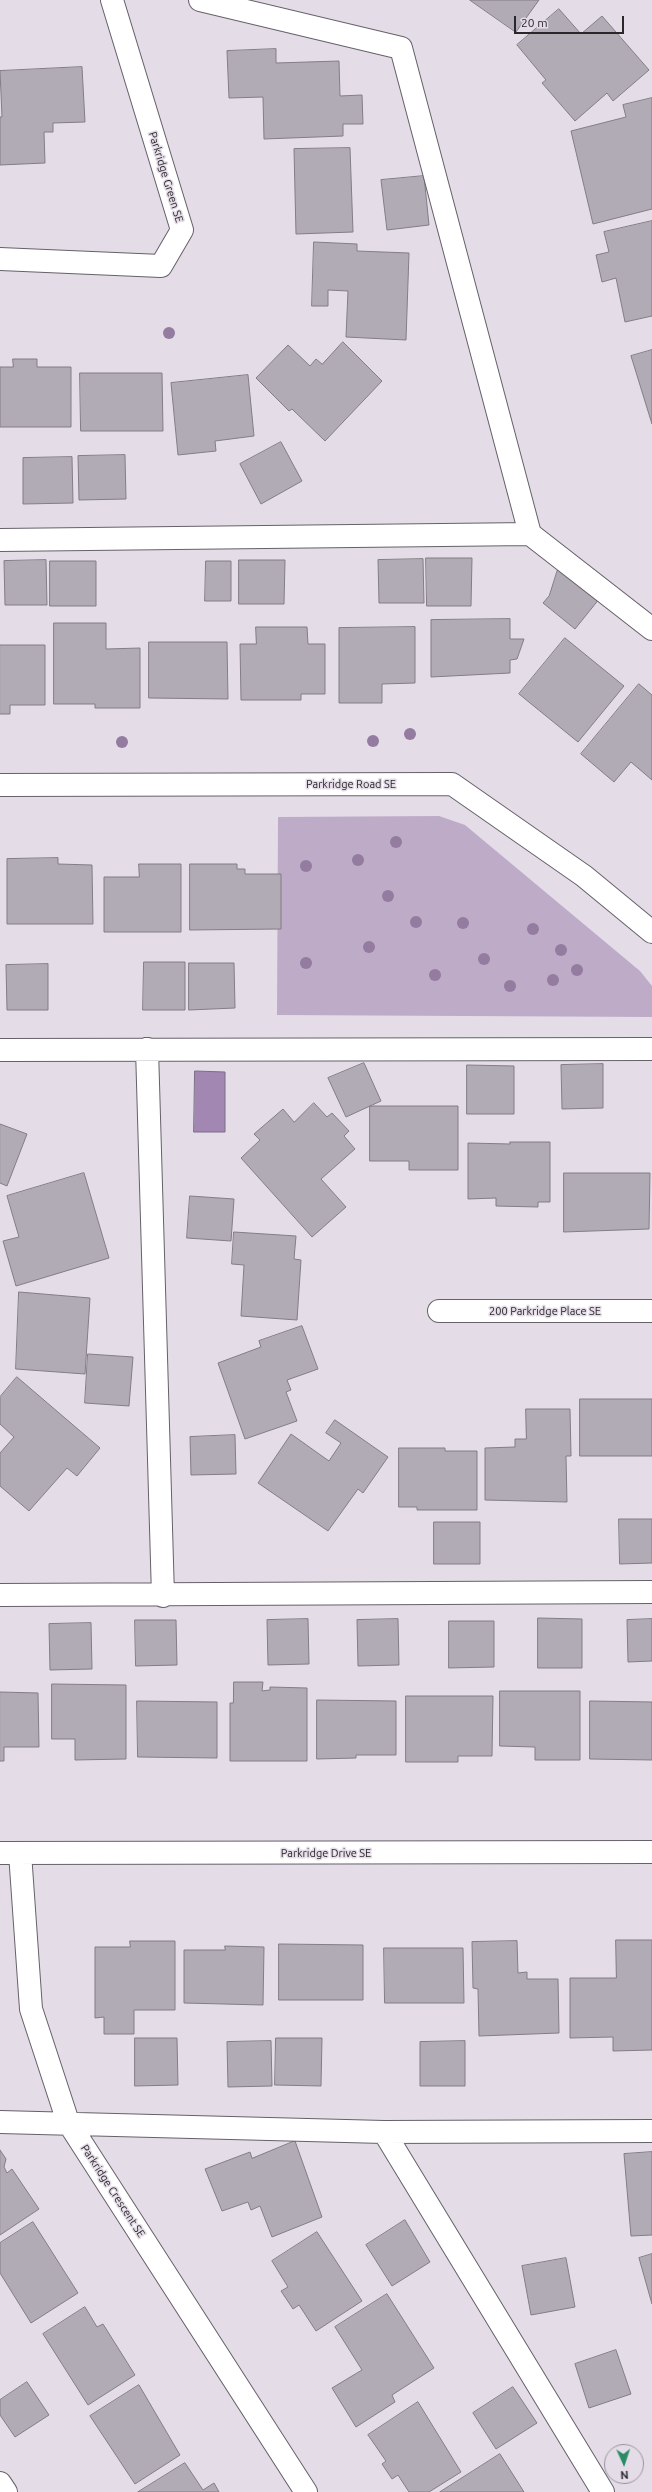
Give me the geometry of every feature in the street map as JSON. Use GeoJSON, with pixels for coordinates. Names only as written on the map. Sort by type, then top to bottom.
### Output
{"type":"FeatureCollection","features":[{"type":"Feature","properties":{"kind":"street","name":"Parkridge Green SE"},"geometry":{"type":"LineString","coordinates":[[0,259],[161,266],[182,230],[112,0]]}},
{"type":"Feature","properties":{"kind":"street"},"geometry":{"type":"LineString","coordinates":[[200,0],[401,48],[530,534],[652,629]]}},
{"type":"Feature","properties":{"kind":"street"},"geometry":{"type":"LineString","coordinates":[[0,540],[530,534]]}},
{"type":"Feature","properties":{"kind":"street","name":"Parkridge Road SE"},"geometry":{"type":"LineString","coordinates":[[0,785],[452,784],[584,876],[652,932]]}},
{"type":"Feature","properties":{"kind":"street"},"geometry":{"type":"LineString","coordinates":[[0,1050],[652,1048]]}},
{"type":"Feature","properties":{"kind":"street"},"geometry":{"type":"LineString","coordinates":[[147,1049],[163,1596]]}},
{"type":"Feature","properties":{"kind":"street","name":"200 Parkridge Place SE"},"geometry":{"type":"LineString","coordinates":[[439,1311],[652,1311]]}},
{"type":"Feature","properties":{"kind":"street"},"geometry":{"type":"LineString","coordinates":[[0,1595],[163,1596],[652,1592]]}},
{"type":"Feature","properties":{"kind":"street","name":"Parkridge Drive SE"},"geometry":{"type":"LineString","coordinates":[[10,1853],[652,1852]]}},
{"type":"Feature","properties":{"kind":"street","name":"Parkridge Crescent SE"},"geometry":{"type":"LineString","coordinates":[[10,1853],[31,2009],[68,2122],[306,2492]]}},
{"type":"Feature","properties":{"kind":"street"},"geometry":{"type":"LineString","coordinates":[[0,2122],[68,2122],[384,2132],[652,2131]]}},
{"type":"Feature","properties":{"kind":"street"},"geometry":{"type":"LineString","coordinates":[[384,2132],[603,2492]]}},
{"type":"Feature","properties":{"kind":"street"},"geometry":{"type":"LineString","coordinates":[[0,2483],[6,2492]]}},
{"type":"Feature","properties":{"kind":"shaded area"},"geometry":{"type":"Polygon","coordinates":[[[439,816],[465,825],[640,971],[652,986],[652,1017],[277,1015],[278,817],[439,816]]]}},
{"type":"Feature","properties":{"kind":"shaded area"},"geometry":{"type":"Polygon","coordinates":[[[195,1071],[225,1072],[225,1132],[194,1132],[195,1071]]]}},
{"type":"Feature","properties":{"kind":"building"},"geometry":{"type":"Polygon","coordinates":[[[470,0],[539,0],[516,32],[470,0]]]}},
{"type":"Feature","properties":{"kind":"building"},"geometry":{"type":"Polygon","coordinates":[[[559,9],[581,34],[602,16],[649,70],[613,101],[607,93],[575,121],[542,83],[546,80],[517,45],[559,9]]]}},
{"type":"Feature","properties":{"kind":"building"},"geometry":{"type":"Polygon","coordinates":[[[276,49],[276,63],[339,61],[340,96],[362,95],[363,124],[343,124],[343,136],[264,139],[263,97],[229,98],[227,51],[276,49]]]}},
{"type":"Feature","properties":{"kind":"building"},"geometry":{"type":"Polygon","coordinates":[[[82,67],[85,122],[53,123],[53,132],[44,132],[45,163],[0,165],[0,117],[2,117],[0,71],[82,67]]]}},
{"type":"Feature","properties":{"kind":"building"},"geometry":{"type":"Polygon","coordinates":[[[652,98],[652,209],[593,224],[571,131],[626,117],[623,105],[652,98]]]}},
{"type":"Feature","properties":{"kind":"building"},"geometry":{"type":"Polygon","coordinates":[[[350,148],[353,232],[296,234],[294,149],[350,148]]]}},
{"type":"Feature","properties":{"kind":"building"},"geometry":{"type":"Polygon","coordinates":[[[424,176],[429,225],[387,230],[381,180],[424,176]]]}},
{"type":"Feature","properties":{"kind":"building"},"geometry":{"type":"Polygon","coordinates":[[[652,221],[652,316],[625,322],[616,278],[602,282],[596,255],[609,252],[604,232],[652,221]]]}},
{"type":"Feature","properties":{"kind":"building"},"geometry":{"type":"Polygon","coordinates":[[[314,242],[357,244],[357,251],[409,253],[406,340],[346,337],[348,291],[328,290],[328,306],[312,306],[314,242]]]}},
{"type":"Feature","properties":{"kind":"building"},"geometry":{"type":"Polygon","coordinates":[[[343,342],[382,381],[325,441],[292,409],[289,411],[256,378],[288,345],[310,366],[316,359],[322,364],[343,342]]]}},
{"type":"Feature","properties":{"kind":"building"},"geometry":{"type":"Polygon","coordinates":[[[652,350],[652,424],[631,356],[652,350]]]}},
{"type":"Feature","properties":{"kind":"building"},"geometry":{"type":"Polygon","coordinates":[[[13,359],[37,359],[37,367],[71,367],[71,427],[0,427],[0,367],[13,367],[13,359]]]}},
{"type":"Feature","properties":{"kind":"building"},"geometry":{"type":"Polygon","coordinates":[[[80,373],[162,373],[163,431],[81,431],[80,373]]]}},
{"type":"Feature","properties":{"kind":"building"},"geometry":{"type":"Polygon","coordinates":[[[248,375],[254,436],[215,441],[216,451],[178,455],[171,383],[248,375]]]}},
{"type":"Feature","properties":{"kind":"building"},"geometry":{"type":"Polygon","coordinates":[[[281,442],[302,481],[261,504],[240,464],[281,442]]]}},
{"type":"Feature","properties":{"kind":"building"},"geometry":{"type":"Polygon","coordinates":[[[125,455],[126,499],[79,500],[78,456],[125,455]]]}},
{"type":"Feature","properties":{"kind":"building"},"geometry":{"type":"Polygon","coordinates":[[[72,457],[73,503],[23,504],[23,458],[72,457]]]}},
{"type":"Feature","properties":{"kind":"building"},"geometry":{"type":"Polygon","coordinates":[[[426,558],[472,558],[471,606],[427,606],[426,558]]]}},
{"type":"Feature","properties":{"kind":"building"},"geometry":{"type":"Polygon","coordinates":[[[423,559],[424,603],[379,603],[378,560],[423,559]]]}},
{"type":"Feature","properties":{"kind":"building"},"geometry":{"type":"Polygon","coordinates":[[[46,560],[47,605],[5,605],[4,561],[46,560]]]}},
{"type":"Feature","properties":{"kind":"building"},"geometry":{"type":"Polygon","coordinates":[[[239,560],[285,560],[284,604],[239,604],[239,560]]]}},
{"type":"Feature","properties":{"kind":"building"},"geometry":{"type":"Polygon","coordinates":[[[50,561],[96,561],[96,606],[50,606],[50,561]]]}},
{"type":"Feature","properties":{"kind":"building"},"geometry":{"type":"Polygon","coordinates":[[[206,561],[231,561],[231,601],[205,601],[206,561]]]}},
{"type":"Feature","properties":{"kind":"building"},"geometry":{"type":"Polygon","coordinates":[[[559,566],[604,593],[575,629],[543,603],[549,596],[559,566]]]}},
{"type":"Feature","properties":{"kind":"building"},"geometry":{"type":"Polygon","coordinates":[[[510,619],[510,639],[524,639],[517,659],[510,660],[510,673],[431,677],[431,620],[510,619]]]}},
{"type":"Feature","properties":{"kind":"building"},"geometry":{"type":"Polygon","coordinates":[[[54,623],[106,623],[106,649],[140,648],[140,708],[95,708],[95,704],[54,704],[54,623]]]}},
{"type":"Feature","properties":{"kind":"building"},"geometry":{"type":"Polygon","coordinates":[[[256,627],[307,627],[308,644],[325,644],[325,694],[301,694],[301,700],[241,700],[240,644],[256,644],[256,627]]]}},
{"type":"Feature","properties":{"kind":"building"},"geometry":{"type":"Polygon","coordinates":[[[415,627],[415,683],[382,684],[382,703],[339,703],[339,628],[415,627]]]}},
{"type":"Feature","properties":{"kind":"building"},"geometry":{"type":"Polygon","coordinates":[[[565,638],[624,686],[578,742],[519,694],[565,638]]]}},
{"type":"Feature","properties":{"kind":"building"},"geometry":{"type":"Polygon","coordinates":[[[149,642],[227,642],[228,699],[149,698],[149,642]]]}},
{"type":"Feature","properties":{"kind":"building"},"geometry":{"type":"Polygon","coordinates":[[[0,645],[45,645],[45,705],[10,705],[10,714],[0,714],[0,645]]]}},
{"type":"Feature","properties":{"kind":"building"},"geometry":{"type":"Polygon","coordinates":[[[639,684],[652,695],[652,780],[631,762],[614,782],[581,754],[639,684]]]}},
{"type":"Feature","properties":{"kind":"building"},"geometry":{"type":"Polygon","coordinates":[[[58,858],[58,864],[92,865],[93,924],[7,924],[7,859],[58,858]]]}},
{"type":"Feature","properties":{"kind":"building"},"geometry":{"type":"Polygon","coordinates":[[[139,864],[181,864],[181,932],[104,932],[104,877],[139,877],[139,864]]]}},
{"type":"Feature","properties":{"kind":"building"},"geometry":{"type":"Polygon","coordinates":[[[190,864],[237,864],[237,869],[245,869],[245,874],[281,874],[281,929],[190,930],[190,864]]]}},
{"type":"Feature","properties":{"kind":"building"},"geometry":{"type":"Polygon","coordinates":[[[144,962],[185,962],[185,1010],[143,1010],[144,962]]]}},
{"type":"Feature","properties":{"kind":"building"},"geometry":{"type":"Polygon","coordinates":[[[189,963],[234,963],[235,1008],[189,1010],[189,963]]]}},
{"type":"Feature","properties":{"kind":"building"},"geometry":{"type":"Polygon","coordinates":[[[48,964],[48,1010],[7,1010],[6,965],[48,964]]]}},
{"type":"Feature","properties":{"kind":"building"},"geometry":{"type":"Polygon","coordinates":[[[364,1063],[381,1101],[346,1117],[328,1078],[364,1063]]]}},
{"type":"Feature","properties":{"kind":"building"},"geometry":{"type":"Polygon","coordinates":[[[603,1064],[603,1108],[562,1109],[561,1065],[603,1064]]]}},
{"type":"Feature","properties":{"kind":"building"},"geometry":{"type":"Polygon","coordinates":[[[467,1065],[514,1066],[514,1114],[467,1114],[467,1065]]]}},
{"type":"Feature","properties":{"kind":"building"},"geometry":{"type":"Polygon","coordinates":[[[314,1103],[327,1117],[332,1113],[349,1131],[344,1136],[355,1149],[321,1179],[346,1207],[312,1237],[241,1158],[260,1140],[254,1134],[283,1109],[294,1122],[314,1103]]]}},
{"type":"Feature","properties":{"kind":"building"},"geometry":{"type":"Polygon","coordinates":[[[370,1106],[458,1106],[458,1170],[409,1170],[409,1161],[370,1161],[370,1106]]]}},
{"type":"Feature","properties":{"kind":"building"},"geometry":{"type":"Polygon","coordinates":[[[0,1124],[27,1134],[7,1186],[0,1183],[0,1124]]]}},
{"type":"Feature","properties":{"kind":"building"},"geometry":{"type":"Polygon","coordinates":[[[510,1142],[550,1142],[550,1202],[538,1202],[538,1207],[496,1206],[496,1198],[468,1199],[468,1143],[510,1144],[510,1142]]]}},
{"type":"Feature","properties":{"kind":"building"},"geometry":{"type":"Polygon","coordinates":[[[84,1173],[109,1258],[16,1286],[3,1241],[19,1237],[7,1196],[84,1173]]]}},
{"type":"Feature","properties":{"kind":"building"},"geometry":{"type":"Polygon","coordinates":[[[564,1173],[650,1173],[649,1229],[564,1232],[564,1173]]]}},
{"type":"Feature","properties":{"kind":"building"},"geometry":{"type":"Polygon","coordinates":[[[190,1196],[234,1199],[231,1241],[187,1238],[190,1196]]]}},
{"type":"Feature","properties":{"kind":"building"},"geometry":{"type":"Polygon","coordinates":[[[234,1232],[296,1236],[294,1259],[301,1260],[297,1320],[241,1316],[244,1265],[232,1264],[234,1232]]]}},
{"type":"Feature","properties":{"kind":"building"},"geometry":{"type":"Polygon","coordinates":[[[19,1292],[90,1298],[85,1374],[16,1369],[19,1292]]]}},
{"type":"Feature","properties":{"kind":"building"},"geometry":{"type":"Polygon","coordinates":[[[302,1326],[318,1369],[287,1380],[291,1390],[286,1392],[297,1421],[245,1439],[218,1363],[261,1347],[259,1341],[302,1326]]]}},
{"type":"Feature","properties":{"kind":"building"},"geometry":{"type":"Polygon","coordinates":[[[88,1354],[133,1357],[129,1406],[85,1403],[88,1354]]]}},
{"type":"Feature","properties":{"kind":"building"},"geometry":{"type":"Polygon","coordinates":[[[17,1377],[100,1448],[77,1476],[67,1468],[29,1511],[0,1486],[0,1453],[14,1437],[0,1424],[0,1397],[17,1377]]]}},
{"type":"Feature","properties":{"kind":"building"},"geometry":{"type":"Polygon","coordinates":[[[580,1399],[652,1399],[652,1456],[580,1456],[580,1399]]]}},
{"type":"Feature","properties":{"kind":"building"},"geometry":{"type":"Polygon","coordinates":[[[526,1409],[570,1409],[571,1456],[566,1456],[567,1502],[485,1500],[485,1448],[515,1447],[515,1439],[526,1439],[526,1409]]]}},
{"type":"Feature","properties":{"kind":"building"},"geometry":{"type":"Polygon","coordinates":[[[335,1420],[388,1457],[363,1493],[358,1489],[328,1531],[258,1483],[291,1434],[329,1461],[341,1443],[326,1433],[335,1420]]]}},
{"type":"Feature","properties":{"kind":"building"},"geometry":{"type":"Polygon","coordinates":[[[235,1435],[236,1474],[191,1475],[190,1437],[235,1435]]]}},
{"type":"Feature","properties":{"kind":"building"},"geometry":{"type":"Polygon","coordinates":[[[399,1448],[445,1448],[445,1451],[477,1451],[477,1510],[417,1510],[417,1507],[399,1507],[399,1448]]]}},
{"type":"Feature","properties":{"kind":"building"},"geometry":{"type":"Polygon","coordinates":[[[619,1519],[652,1519],[652,1563],[620,1564],[619,1519]]]}},
{"type":"Feature","properties":{"kind":"building"},"geometry":{"type":"Polygon","coordinates":[[[434,1522],[480,1522],[480,1564],[434,1564],[434,1522]]]}},
{"type":"Feature","properties":{"kind":"building"},"geometry":{"type":"Polygon","coordinates":[[[538,1618],[582,1619],[582,1668],[538,1668],[538,1618]]]}},
{"type":"Feature","properties":{"kind":"building"},"geometry":{"type":"Polygon","coordinates":[[[308,1619],[309,1664],[268,1665],[267,1620],[308,1619]]]}},
{"type":"Feature","properties":{"kind":"building"},"geometry":{"type":"Polygon","coordinates":[[[398,1619],[399,1665],[358,1666],[357,1620],[398,1619]]]}},
{"type":"Feature","properties":{"kind":"building"},"geometry":{"type":"Polygon","coordinates":[[[652,1619],[652,1661],[628,1662],[627,1620],[652,1619]]]}},
{"type":"Feature","properties":{"kind":"building"},"geometry":{"type":"Polygon","coordinates":[[[135,1620],[176,1620],[177,1665],[136,1666],[135,1620]]]}},
{"type":"Feature","properties":{"kind":"building"},"geometry":{"type":"Polygon","coordinates":[[[449,1621],[494,1621],[494,1667],[449,1668],[449,1621]]]}},
{"type":"Feature","properties":{"kind":"building"},"geometry":{"type":"Polygon","coordinates":[[[91,1623],[92,1669],[50,1670],[49,1624],[91,1623]]]}},
{"type":"Feature","properties":{"kind":"building"},"geometry":{"type":"Polygon","coordinates":[[[234,1682],[263,1682],[262,1691],[270,1690],[270,1687],[307,1688],[307,1761],[230,1761],[230,1703],[233,1703],[234,1682]]]}},
{"type":"Feature","properties":{"kind":"building"},"geometry":{"type":"Polygon","coordinates":[[[52,1684],[126,1685],[126,1759],[75,1760],[75,1739],[52,1739],[52,1684]]]}},
{"type":"Feature","properties":{"kind":"building"},"geometry":{"type":"Polygon","coordinates":[[[500,1691],[580,1691],[580,1760],[535,1760],[535,1747],[500,1746],[500,1691]]]}},
{"type":"Feature","properties":{"kind":"building"},"geometry":{"type":"Polygon","coordinates":[[[0,1692],[38,1693],[39,1747],[4,1747],[4,1761],[0,1761],[0,1692]]]}},
{"type":"Feature","properties":{"kind":"building"},"geometry":{"type":"Polygon","coordinates":[[[406,1696],[493,1696],[492,1756],[458,1756],[458,1762],[406,1762],[406,1696]]]}},
{"type":"Feature","properties":{"kind":"building"},"geometry":{"type":"Polygon","coordinates":[[[317,1700],[396,1701],[396,1755],[356,1755],[356,1758],[317,1759],[317,1700]]]}},
{"type":"Feature","properties":{"kind":"building"},"geometry":{"type":"Polygon","coordinates":[[[137,1701],[217,1702],[217,1758],[138,1757],[137,1701]]]}},
{"type":"Feature","properties":{"kind":"building"},"geometry":{"type":"Polygon","coordinates":[[[590,1701],[652,1702],[652,1760],[590,1759],[590,1701]]]}},
{"type":"Feature","properties":{"kind":"building"},"geometry":{"type":"Polygon","coordinates":[[[616,1940],[652,1940],[652,2050],[613,2051],[613,2037],[570,2038],[570,1978],[616,1978],[616,1940]]]}},
{"type":"Feature","properties":{"kind":"building"},"geometry":{"type":"Polygon","coordinates":[[[130,1941],[175,1941],[175,2010],[134,2010],[134,2034],[104,2034],[104,2017],[95,2018],[95,1947],[130,1947],[130,1941]]]}},
{"type":"Feature","properties":{"kind":"building"},"geometry":{"type":"Polygon","coordinates":[[[517,1941],[518,1973],[527,1972],[527,1979],[558,1979],[559,2033],[479,2036],[478,1989],[473,1988],[472,1942],[517,1941]]]}},
{"type":"Feature","properties":{"kind":"building"},"geometry":{"type":"Polygon","coordinates":[[[279,1944],[363,1945],[363,2000],[279,2000],[279,1944]]]}},
{"type":"Feature","properties":{"kind":"building"},"geometry":{"type":"Polygon","coordinates":[[[225,1946],[264,1947],[263,2005],[184,2003],[184,1950],[225,1950],[225,1946]]]}},
{"type":"Feature","properties":{"kind":"building"},"geometry":{"type":"Polygon","coordinates":[[[384,1948],[463,1948],[464,2003],[385,2003],[384,1948]]]}},
{"type":"Feature","properties":{"kind":"building"},"geometry":{"type":"Polygon","coordinates":[[[135,2038],[177,2038],[178,2085],[135,2086],[135,2038]]]}},
{"type":"Feature","properties":{"kind":"building"},"geometry":{"type":"Polygon","coordinates":[[[276,2038],[322,2038],[321,2086],[275,2085],[276,2038]]]}},
{"type":"Feature","properties":{"kind":"building"},"geometry":{"type":"Polygon","coordinates":[[[271,2041],[272,2086],[228,2087],[227,2042],[271,2041]]]}},
{"type":"Feature","properties":{"kind":"building"},"geometry":{"type":"Polygon","coordinates":[[[465,2041],[465,2086],[420,2086],[420,2042],[465,2041]]]}},
{"type":"Feature","properties":{"kind":"building"},"geometry":{"type":"Polygon","coordinates":[[[295,2141],[322,2217],[272,2237],[260,2206],[251,2210],[248,2202],[222,2211],[205,2169],[250,2152],[252,2158],[295,2141]]]}},
{"type":"Feature","properties":{"kind":"building"},"geometry":{"type":"Polygon","coordinates":[[[0,2150],[6,2159],[4,2167],[7,2173],[12,2169],[39,2209],[0,2235],[0,2150]]]}},
{"type":"Feature","properties":{"kind":"building"},"geometry":{"type":"Polygon","coordinates":[[[652,2152],[652,2235],[631,2236],[624,2154],[652,2152]]]}},
{"type":"Feature","properties":{"kind":"building"},"geometry":{"type":"Polygon","coordinates":[[[405,2220],[430,2262],[392,2286],[366,2245],[405,2220]]]}},
{"type":"Feature","properties":{"kind":"building"},"geometry":{"type":"Polygon","coordinates":[[[33,2222],[78,2293],[31,2323],[0,2273],[0,2243],[33,2222]]]}},
{"type":"Feature","properties":{"kind":"building"},"geometry":{"type":"Polygon","coordinates":[[[317,2232],[362,2301],[316,2331],[299,2305],[293,2309],[281,2291],[288,2287],[272,2261],[317,2232]]]}},
{"type":"Feature","properties":{"kind":"building"},"geometry":{"type":"Polygon","coordinates":[[[652,2254],[652,2304],[639,2258],[652,2254]]]}},
{"type":"Feature","properties":{"kind":"building"},"geometry":{"type":"Polygon","coordinates":[[[566,2258],[575,2307],[531,2315],[522,2266],[566,2258]]]}},
{"type":"Feature","properties":{"kind":"building"},"geometry":{"type":"Polygon","coordinates":[[[387,2294],[434,2368],[392,2395],[395,2402],[356,2427],[332,2388],[362,2370],[335,2327],[387,2294]]]}},
{"type":"Feature","properties":{"kind":"building"},"geometry":{"type":"Polygon","coordinates":[[[85,2307],[97,2327],[103,2324],[135,2375],[88,2405],[43,2334],[85,2307]]]}},
{"type":"Feature","properties":{"kind":"building"},"geometry":{"type":"Polygon","coordinates":[[[616,2350],[631,2394],[589,2408],[575,2364],[616,2350]]]}},
{"type":"Feature","properties":{"kind":"building"},"geometry":{"type":"Polygon","coordinates":[[[27,2382],[49,2415],[15,2437],[0,2415],[0,2400],[27,2382]]]}},
{"type":"Feature","properties":{"kind":"building"},"geometry":{"type":"Polygon","coordinates":[[[139,2385],[180,2455],[135,2484],[90,2416],[139,2385]]]}},
{"type":"Feature","properties":{"kind":"building"},"geometry":{"type":"Polygon","coordinates":[[[513,2387],[537,2423],[496,2449],[473,2413],[513,2387]]]}},
{"type":"Feature","properties":{"kind":"building"},"geometry":{"type":"Polygon","coordinates":[[[418,2402],[461,2472],[429,2492],[409,2492],[398,2475],[392,2479],[382,2464],[386,2461],[368,2435],[418,2402]]]}},
{"type":"Feature","properties":{"kind":"building"},"geometry":{"type":"Polygon","coordinates":[[[500,2454],[524,2492],[440,2492],[500,2454]]]}},
{"type":"Feature","properties":{"kind":"building"},"geometry":{"type":"Polygon","coordinates":[[[185,2463],[203,2490],[214,2483],[219,2492],[138,2492],[185,2463]]]}}]}
